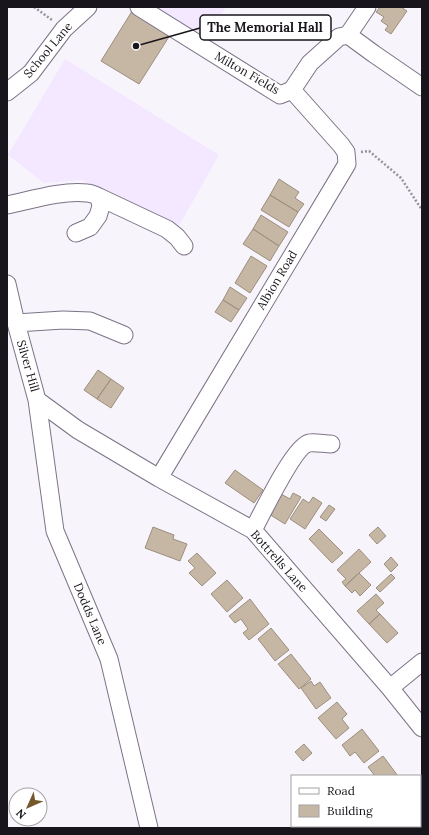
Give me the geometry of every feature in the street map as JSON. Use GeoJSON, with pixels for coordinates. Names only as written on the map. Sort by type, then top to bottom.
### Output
{"type":"FeatureCollection","features":[{"type":"Feature","properties":{"kind":"street","name":"School Lane"},"geometry":{"type":"LineString","coordinates":[[7,92],[31,73],[64,28],[88,7]]}},
{"type":"Feature","properties":{"kind":"street","name":"Milton Fields"},"geometry":{"type":"LineString","coordinates":[[139,7],[280,95],[292,90],[310,64],[338,37],[348,35]]}},
{"type":"Feature","properties":{"kind":"street"},"geometry":{"type":"LineString","coordinates":[[366,7],[348,35],[422,87]]}},
{"type":"Feature","properties":{"kind":"street"},"geometry":{"type":"LineString","coordinates":[[292,90],[341,144],[346,152]]}},
{"type":"Feature","properties":{"kind":"street","name":"Albion Road"},"geometry":{"type":"LineString","coordinates":[[159,478],[347,164],[346,152]]}},
{"type":"Feature","properties":{"kind":"street"},"geometry":{"type":"LineString","coordinates":[[7,205],[48,196],[77,192],[89,193],[99,196],[167,229],[177,237],[184,246]]}},
{"type":"Feature","properties":{"kind":"street"},"geometry":{"type":"LineString","coordinates":[[76,233],[90,227],[98,216],[101,206],[99,196]]}},
{"type":"Feature","properties":{"kind":"street","name":"Silver Hill"},"geometry":{"type":"LineString","coordinates":[[7,284],[37,400]]}},
{"type":"Feature","properties":{"kind":"street"},"geometry":{"type":"LineString","coordinates":[[16,323],[63,320],[90,321],[124,335]]}},
{"type":"Feature","properties":{"kind":"street","name":"Bottrells Lane"},"geometry":{"type":"LineString","coordinates":[[37,400],[78,430],[159,478],[253,530],[390,688],[422,728]]}},
{"type":"Feature","properties":{"kind":"street","name":"Dodds Lane"},"geometry":{"type":"LineString","coordinates":[[37,400],[55,531],[109,659],[149,828]]}},
{"type":"Feature","properties":{"kind":"street"},"geometry":{"type":"LineString","coordinates":[[253,530],[289,464],[302,447],[309,443],[331,444]]}},
{"type":"Feature","properties":{"kind":"street"},"geometry":{"type":"LineString","coordinates":[[390,688],[422,662]]}},
{"type":"Feature","properties":{"kind":"path"},"geometry":{"type":"LineString","coordinates":[[34,7],[64,28]]}},
{"type":"Feature","properties":{"kind":"path"},"geometry":{"type":"LineString","coordinates":[[346,152],[369,151],[401,178],[422,210]]}},
{"type":"Feature","properties":{"kind":"shaded area"},"geometry":{"type":"Polygon","coordinates":[[[155,7],[226,7],[207,38],[155,7]]]}},
{"type":"Feature","properties":{"kind":"shaded area"},"geometry":{"type":"Polygon","coordinates":[[[65,59],[219,155],[176,231],[82,180],[44,183],[8,155],[65,59]]]}},
{"type":"Feature","properties":{"kind":"building"},"geometry":{"type":"Polygon","coordinates":[[[380,7],[401,7],[407,11],[391,34],[385,30],[388,26],[381,21],[384,17],[376,12],[380,7]]]}},
{"type":"Feature","properties":{"kind":"building"},"geometry":{"type":"Polygon","coordinates":[[[134,8],[172,32],[139,84],[101,61],[134,8]]]}},
{"type":"Feature","properties":{"kind":"building"},"geometry":{"type":"Polygon","coordinates":[[[279,179],[299,192],[295,198],[304,204],[298,212],[270,195],[279,179]]]}},
{"type":"Feature","properties":{"kind":"building"},"geometry":{"type":"Polygon","coordinates":[[[270,195],[298,212],[289,227],[261,210],[270,195]]]}},
{"type":"Feature","properties":{"kind":"building"},"geometry":{"type":"Polygon","coordinates":[[[261,215],[288,232],[279,246],[253,229],[261,215]]]}},
{"type":"Feature","properties":{"kind":"building"},"geometry":{"type":"Polygon","coordinates":[[[253,229],[279,246],[270,261],[243,244],[253,229]]]}},
{"type":"Feature","properties":{"kind":"building"},"geometry":{"type":"Polygon","coordinates":[[[251,256],[267,266],[250,293],[235,283],[251,256]]]}},
{"type":"Feature","properties":{"kind":"building"},"geometry":{"type":"Polygon","coordinates":[[[230,287],[247,298],[239,310],[223,300],[230,287]]]}},
{"type":"Feature","properties":{"kind":"building"},"geometry":{"type":"Polygon","coordinates":[[[223,300],[239,310],[231,322],[215,312],[223,300]]]}},
{"type":"Feature","properties":{"kind":"building"},"geometry":{"type":"Polygon","coordinates":[[[98,370],[111,379],[97,399],[84,390],[98,370]]]}},
{"type":"Feature","properties":{"kind":"building"},"geometry":{"type":"Polygon","coordinates":[[[111,379],[124,388],[111,408],[97,399],[111,379]]]}},
{"type":"Feature","properties":{"kind":"building"},"geometry":{"type":"Polygon","coordinates":[[[235,470],[263,490],[254,503],[225,483],[235,470]]]}},
{"type":"Feature","properties":{"kind":"building"},"geometry":{"type":"Polygon","coordinates":[[[293,493],[301,497],[285,524],[269,514],[281,494],[290,499],[293,493]]]}},
{"type":"Feature","properties":{"kind":"building"},"geometry":{"type":"Polygon","coordinates":[[[313,497],[322,503],[305,529],[290,519],[303,499],[309,503],[313,497]]]}},
{"type":"Feature","properties":{"kind":"building"},"geometry":{"type":"Polygon","coordinates":[[[329,505],[335,509],[326,521],[320,517],[329,505]]]}},
{"type":"Feature","properties":{"kind":"building"},"geometry":{"type":"Polygon","coordinates":[[[153,527],[174,535],[173,539],[187,544],[180,561],[145,548],[153,527]]]}},
{"type":"Feature","properties":{"kind":"building"},"geometry":{"type":"Polygon","coordinates":[[[378,527],[386,536],[377,544],[369,535],[378,527]]]}},
{"type":"Feature","properties":{"kind":"building"},"geometry":{"type":"Polygon","coordinates":[[[319,529],[343,553],[332,563],[309,539],[319,529]]]}},
{"type":"Feature","properties":{"kind":"building"},"geometry":{"type":"Polygon","coordinates":[[[359,549],[371,562],[345,586],[342,582],[346,579],[337,570],[359,549]]]}},
{"type":"Feature","properties":{"kind":"building"},"geometry":{"type":"Polygon","coordinates":[[[197,553],[216,573],[202,586],[189,573],[195,568],[188,561],[197,553]]]}},
{"type":"Feature","properties":{"kind":"building"},"geometry":{"type":"Polygon","coordinates":[[[391,557],[398,565],[391,572],[384,564],[391,557]]]}},
{"type":"Feature","properties":{"kind":"building"},"geometry":{"type":"Polygon","coordinates":[[[359,573],[371,585],[360,596],[355,590],[352,593],[345,586],[359,573]]]}},
{"type":"Feature","properties":{"kind":"building"},"geometry":{"type":"Polygon","coordinates":[[[391,574],[395,578],[380,592],[376,588],[391,574]]]}},
{"type":"Feature","properties":{"kind":"building"},"geometry":{"type":"Polygon","coordinates":[[[227,580],[243,598],[227,612],[211,594],[227,580]]]}},
{"type":"Feature","properties":{"kind":"building"},"geometry":{"type":"Polygon","coordinates":[[[376,594],[384,603],[376,610],[380,614],[369,624],[357,611],[376,594]]]}},
{"type":"Feature","properties":{"kind":"building"},"geometry":{"type":"Polygon","coordinates":[[[250,599],[269,624],[249,640],[243,633],[248,629],[241,619],[235,623],[229,616],[250,599]]]}},
{"type":"Feature","properties":{"kind":"building"},"geometry":{"type":"Polygon","coordinates":[[[380,614],[398,633],[387,643],[369,624],[380,614]]]}},
{"type":"Feature","properties":{"kind":"building"},"geometry":{"type":"Polygon","coordinates":[[[271,628],[289,650],[275,661],[258,639],[271,628]]]}},
{"type":"Feature","properties":{"kind":"building"},"geometry":{"type":"Polygon","coordinates":[[[291,654],[311,679],[299,689],[278,664],[291,654]]]}},
{"type":"Feature","properties":{"kind":"building"},"geometry":{"type":"Polygon","coordinates":[[[311,681],[314,686],[320,682],[331,698],[316,709],[301,688],[311,681]]]}},
{"type":"Feature","properties":{"kind":"building"},"geometry":{"type":"Polygon","coordinates":[[[337,702],[347,714],[342,719],[349,728],[336,739],[318,718],[337,702]]]}},
{"type":"Feature","properties":{"kind":"building"},"geometry":{"type":"Polygon","coordinates":[[[362,729],[379,751],[364,763],[355,752],[350,756],[342,745],[362,729]]]}},
{"type":"Feature","properties":{"kind":"building"},"geometry":{"type":"Polygon","coordinates":[[[304,744],[312,753],[303,761],[295,752],[304,744]]]}},
{"type":"Feature","properties":{"kind":"building"},"geometry":{"type":"Polygon","coordinates":[[[383,756],[397,775],[374,775],[368,767],[383,756]]]}},
{"type":"Feature","properties":{"kind":"building"},"geometry":{"type":"Polygon","coordinates":[[[422,806],[422,828],[409,828],[421,827],[422,806]]]}},
{"type":"Feature","properties":{"kind":"place","name":"The Memorial Hall"},"geometry":{"type":"Point","coordinates":[136,46]}}]}
